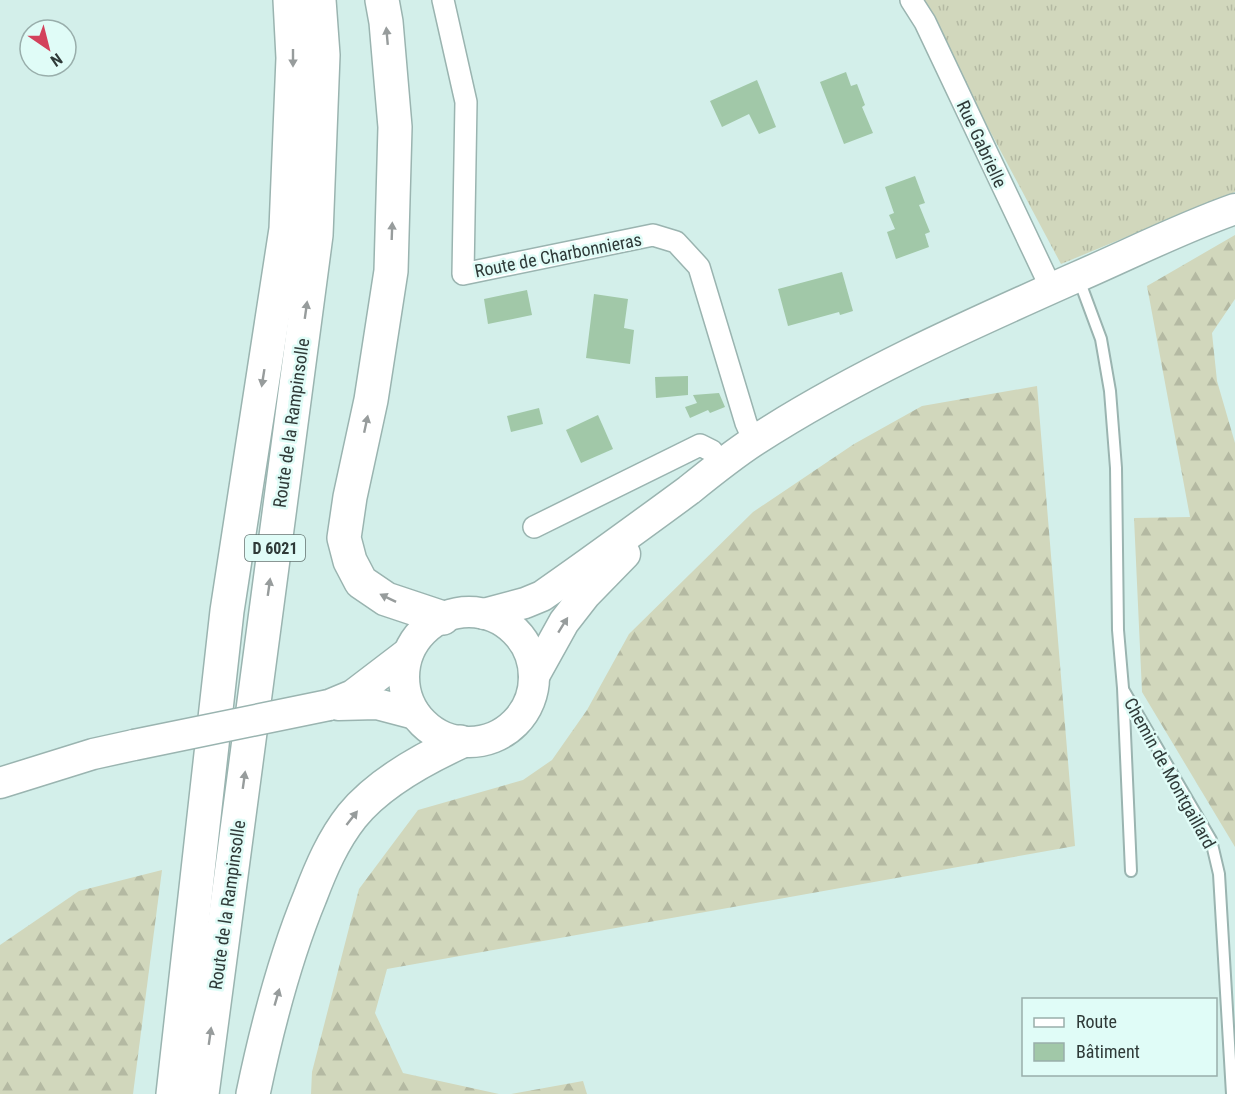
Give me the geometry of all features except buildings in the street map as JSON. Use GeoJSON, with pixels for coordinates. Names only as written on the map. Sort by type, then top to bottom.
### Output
{"type":"FeatureCollection","features":[{"type":"Feature","properties":{"kind":"main road","name":"Route de la Rampinsolle"},"geometry":{"type":"LineString","coordinates":[[173,1094],[227,611],[286,229],[293,58],[290,0]]}},
{"type":"Feature","properties":{"kind":"main road","name":"Route de la Rampinsolle"},"geometry":{"type":"LineString","coordinates":[[202,1094],[316,235],[323,55],[320,0]]}},
{"type":"Feature","properties":{"kind":"main road"},"geometry":{"type":"LineString","coordinates":[[382,0],[395,127],[391,271],[371,400],[350,497],[344,538],[350,561],[361,582],[386,599],[443,618]]}},
{"type":"Feature","properties":{"kind":"main road"},"geometry":{"type":"LineString","coordinates":[[484,614],[542,596],[754,441],[800,413],[916,350],[1196,223],[1235,208]]}},
{"type":"Feature","properties":{"kind":"main road"},"geometry":{"type":"LineString","coordinates":[[534,676],[530,655],[520,636],[503,622],[484,614],[463,612],[443,618],[428,626],[416,638],[408,653],[404,674],[406,695],[415,714],[427,728],[443,737],[460,742],[483,741],[503,732],[520,717],[530,698],[534,676],[564,622],[585,595],[690,488]]}},
{"type":"Feature","properties":{"kind":"main road","name":"D 6021"},"geometry":{"type":"LineString","coordinates":[[152,1094],[227,611]]}},
{"type":"Feature","properties":{"kind":"main road"},"geometry":{"type":"LineString","coordinates":[[0,783],[93,754],[329,705],[353,696],[408,653]]}},
{"type":"Feature","properties":{"kind":"main road"},"geometry":{"type":"LineString","coordinates":[[329,705],[377,704],[415,714]]}},
{"type":"Feature","properties":{"kind":"main road"},"geometry":{"type":"LineString","coordinates":[[253,1094],[264,1044],[294,936],[325,859],[352,816],[389,781],[433,754],[460,742]]}},
{"type":"Feature","properties":{"kind":"main road"},"geometry":{"type":"LineString","coordinates":[[0,795],[65,763]]}},
{"type":"Feature","properties":{"kind":"street","name":"Route de Charbonnieras"},"geometry":{"type":"LineString","coordinates":[[443,0],[466,102],[463,274],[653,235],[676,242],[699,267],[746,423],[754,441]]}},
{"type":"Feature","properties":{"kind":"street","name":"Rue Gabrielle"},"geometry":{"type":"LineString","coordinates":[[911,0],[924,22],[1051,288]]}},
{"type":"Feature","properties":{"kind":"street"},"geometry":{"type":"LineString","coordinates":[[534,526],[700,446],[712,451],[721,463]]}},
{"type":"Feature","properties":{"kind":"lane","name":"Chemin de Montgaillard"},"geometry":{"type":"LineString","coordinates":[[1078,277],[1101,339],[1110,392],[1116,468],[1118,630],[1123,688],[1210,840],[1215,855],[1219,874],[1232,1094]]}},
{"type":"Feature","properties":{"kind":"lane"},"geometry":{"type":"LineString","coordinates":[[1123,688],[1131,871]]}},
{"type":"Feature","properties":{"kind":"green space"},"geometry":{"type":"Polygon","coordinates":[[[920,0],[1235,0],[1235,192],[1061,264],[920,0]]]}},
{"type":"Feature","properties":{"kind":"green space"},"geometry":{"type":"Polygon","coordinates":[[[1235,235],[1235,299],[1212,333],[1217,381],[1235,443],[1235,847],[1142,692],[1134,518],[1190,517],[1147,286],[1235,235]]]}},
{"type":"Feature","properties":{"kind":"green space"},"geometry":{"type":"Polygon","coordinates":[[[1037,386],[1075,846],[387,969],[375,1013],[403,1073],[499,1094],[311,1094],[312,1072],[359,889],[418,810],[523,780],[552,760],[587,710],[629,634],[753,512],[854,444],[922,406],[1037,386]]]}},
{"type":"Feature","properties":{"kind":"green space"},"geometry":{"type":"Polygon","coordinates":[[[162,870],[133,1094],[0,1094],[0,945],[79,891],[162,870]]]}},
{"type":"Feature","properties":{"kind":"green space"},"geometry":{"type":"Polygon","coordinates":[[[583,1081],[587,1094],[511,1094],[583,1081]]]}}]}
